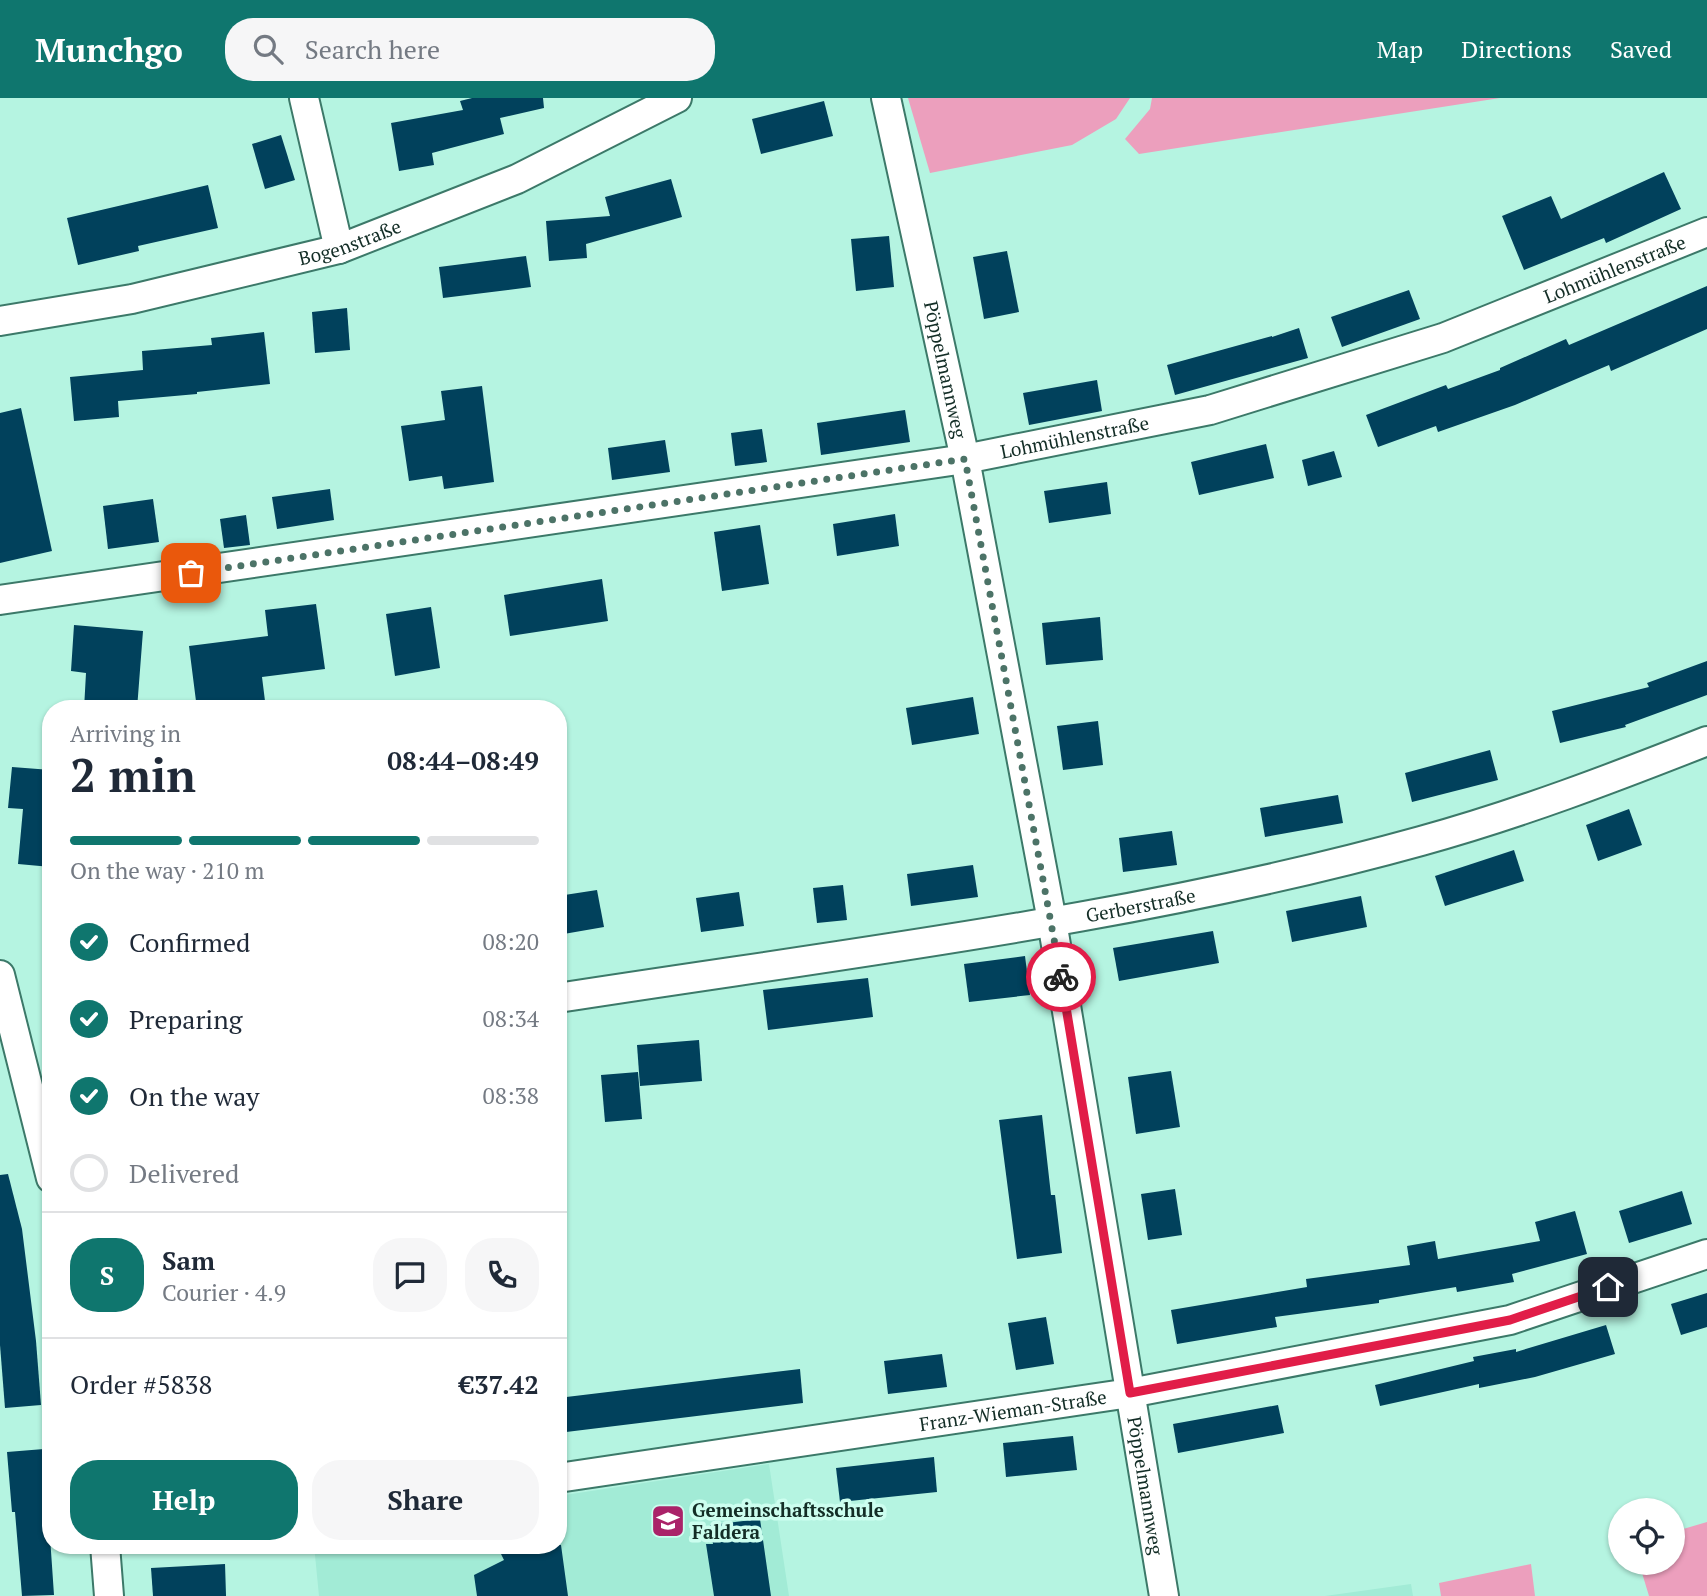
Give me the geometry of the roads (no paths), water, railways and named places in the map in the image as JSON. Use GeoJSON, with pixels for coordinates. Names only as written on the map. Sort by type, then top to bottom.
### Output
{"type":"FeatureCollection","features":[{"type":"Feature","properties":{"kind":"street"},"geometry":{"type":"LineString","coordinates":[[304,98],[339,249]]}},
{"type":"Feature","properties":{"kind":"street","name":"Bogenstraße"},"geometry":{"type":"LineString","coordinates":[[0,321],[132,299],[339,249],[517,179],[677,98]]}},
{"type":"Feature","properties":{"kind":"street","name":"Pöppelmannweg"},"geometry":{"type":"LineString","coordinates":[[886,98],[965,459],[1052,921],[1164,1596]]}},
{"type":"Feature","properties":{"kind":"street","name":"Lohmühlenstraße"},"geometry":{"type":"LineString","coordinates":[[0,600],[965,459],[1209,410],[1443,338],[1707,232]]}},
{"type":"Feature","properties":{"kind":"street","name":"Gerberstraße"},"geometry":{"type":"LineString","coordinates":[[567,997],[1052,921],[1247,884],[1423,841],[1596,785],[1707,741]]}},
{"type":"Feature","properties":{"kind":"street"},"geometry":{"type":"LineString","coordinates":[[0,975],[39,1083],[42,1107]]}},
{"type":"Feature","properties":{"kind":"street","name":"Franz-Wieman-Straße"},"geometry":{"type":"LineString","coordinates":[[567,1477],[1130,1393],[1510,1320],[1707,1254]]}},
{"type":"Feature","properties":{"kind":"street"},"geometry":{"type":"LineString","coordinates":[[106,1554],[110,1596]]}},
{"type":"Feature","properties":{"kind":"place","name":"Gemeinschaftsschule Faldera"},"geometry":{"type":"Point","coordinates":[668,1521]}}]}
